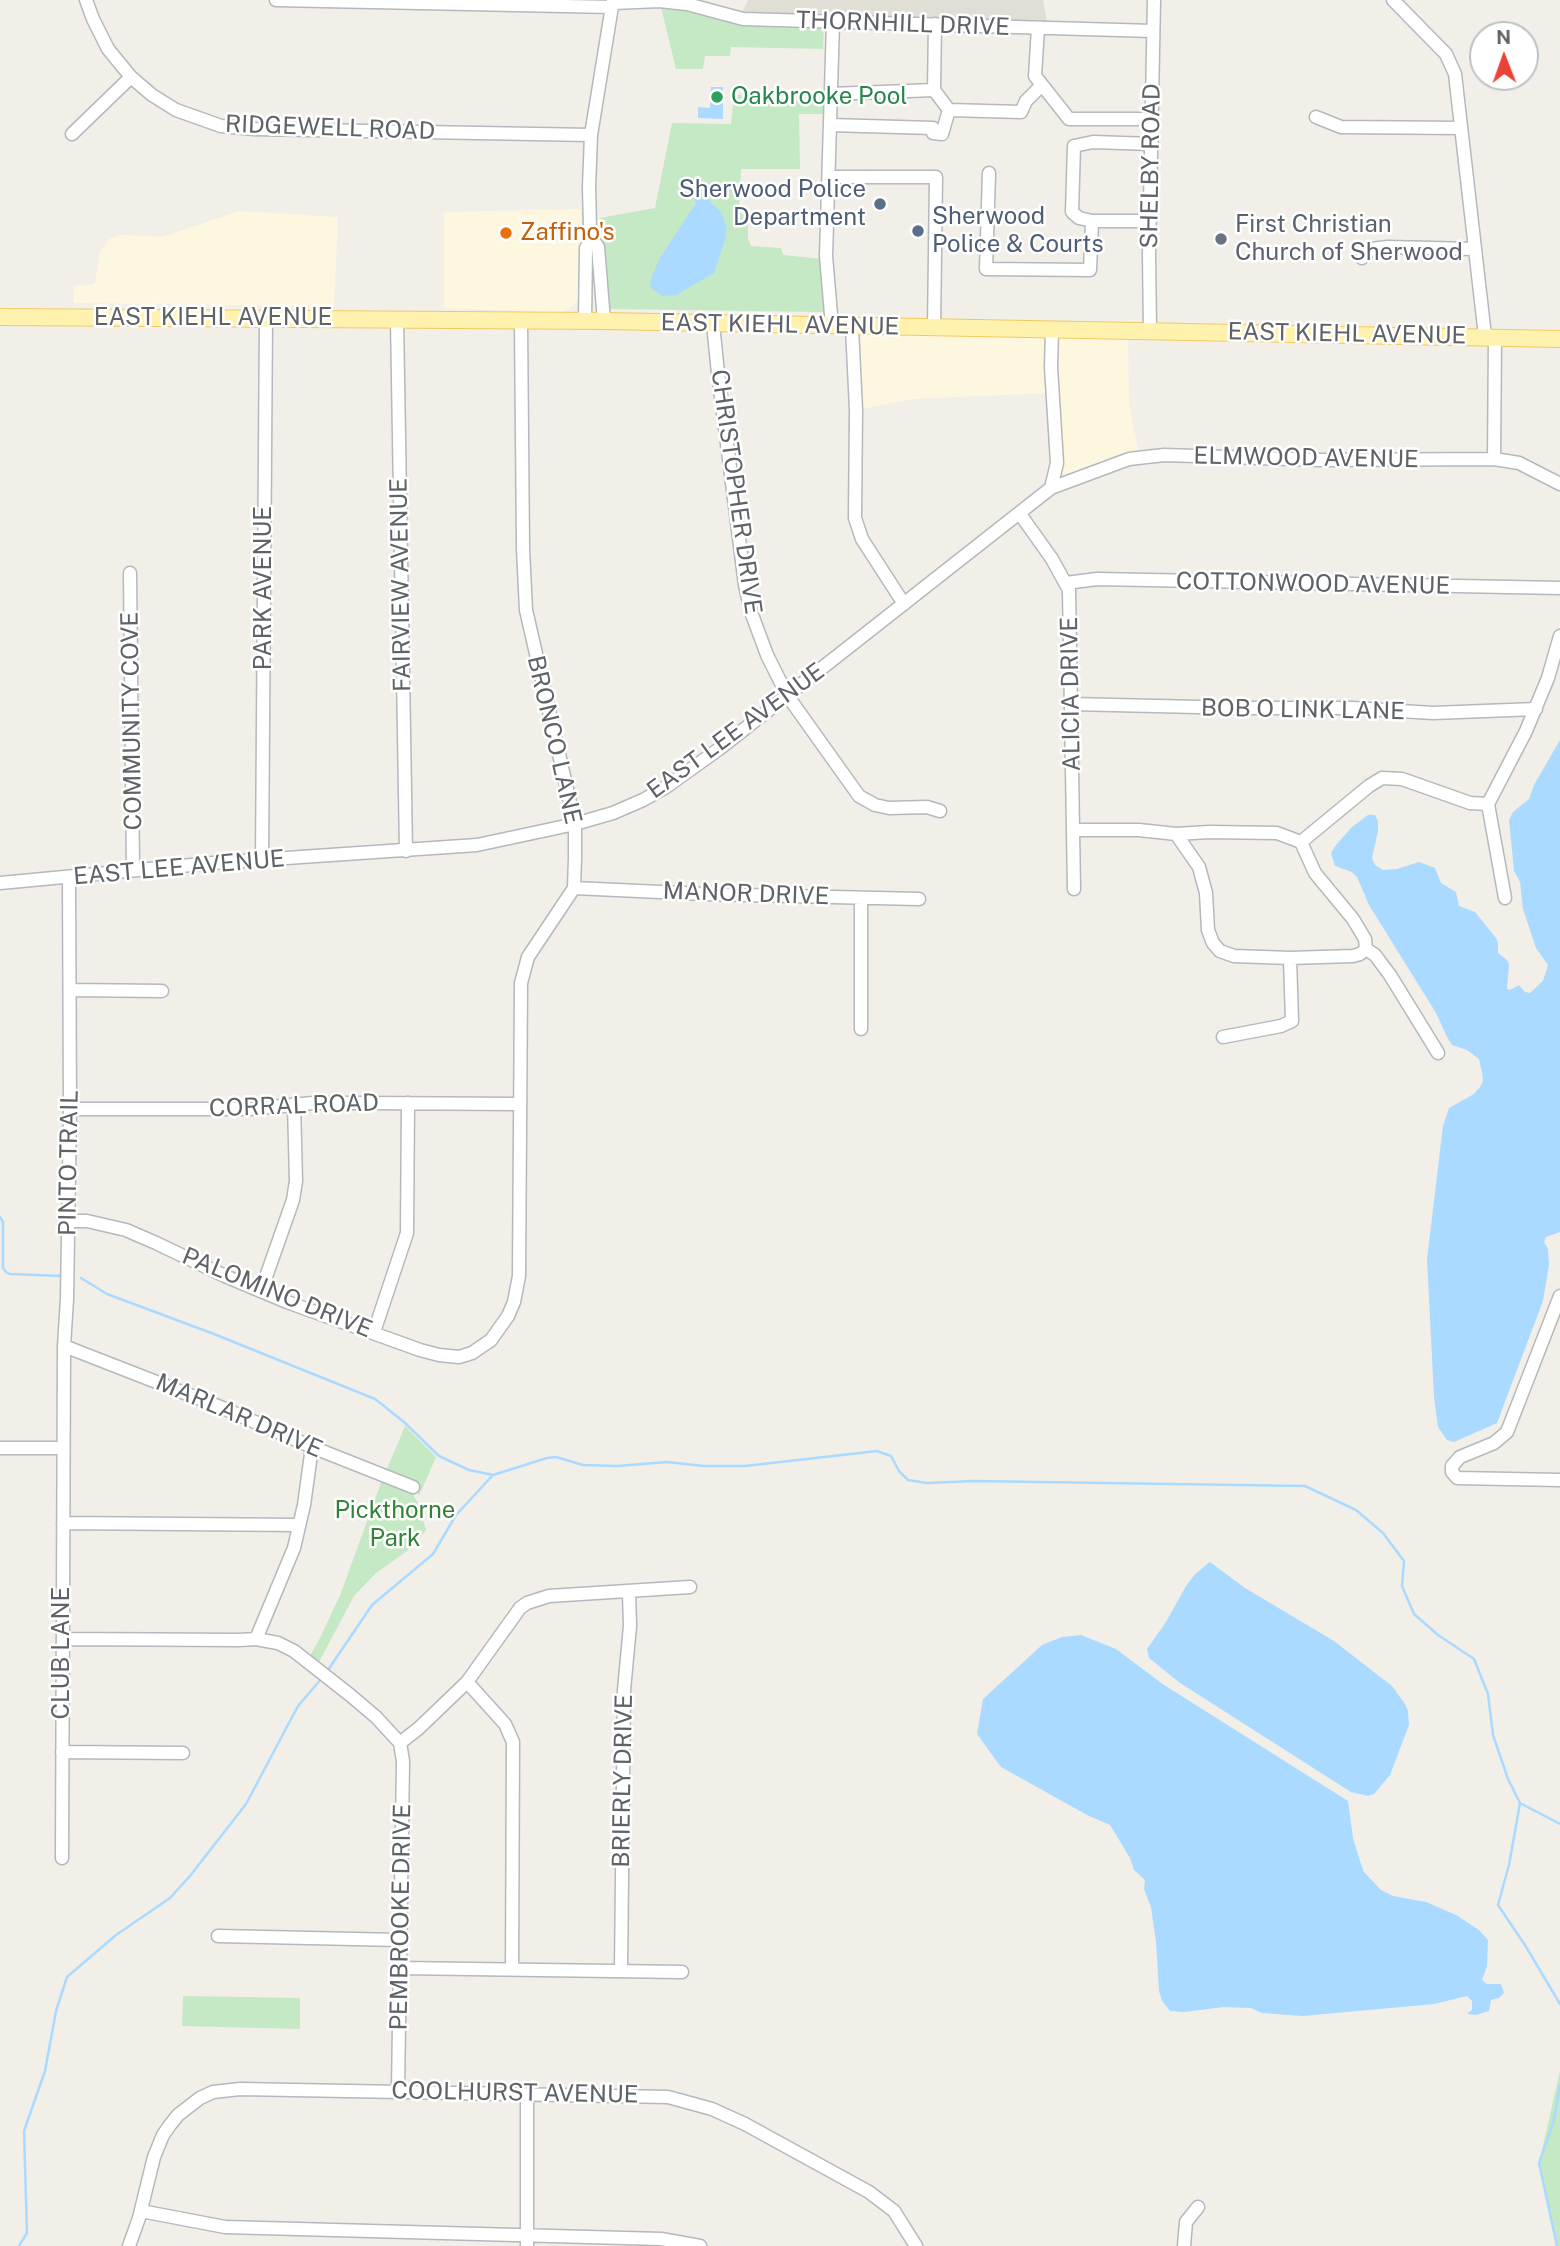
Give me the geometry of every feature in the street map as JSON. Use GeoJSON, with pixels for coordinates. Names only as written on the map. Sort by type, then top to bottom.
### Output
{"type":"FeatureCollection","features":[{"type":"Feature","properties":{"kind":"main road","name":"EAST KIEHL AVENUE"},"geometry":{"type":"LineString","coordinates":[[0,317],[604,321],[1560,339]]}},
{"type":"Feature","properties":{"kind":"street","name":"RIDGEWELL ROAD"},"geometry":{"type":"LineString","coordinates":[[86,0],[108,49],[131,77],[152,96],[176,110],[221,126],[254,129],[591,135]]}},
{"type":"Feature","properties":{"kind":"street","name":"THORNHILL DRIVE"},"geometry":{"type":"LineString","coordinates":[[276,0],[613,3],[659,1],[687,4],[743,19],[1153,31]]}},
{"type":"Feature","properties":{"kind":"street","name":"SHELBY ROAD"},"geometry":{"type":"LineString","coordinates":[[1150,331],[1154,0]]}},
{"type":"Feature","properties":{"kind":"street"},"geometry":{"type":"LineString","coordinates":[[1393,0],[1450,60],[1457,84],[1474,249],[1490,337],[1494,459]]}},
{"type":"Feature","properties":{"kind":"street"},"geometry":{"type":"LineString","coordinates":[[604,321],[598,247],[592,238],[589,201],[591,135],[613,3]]}},
{"type":"Feature","properties":{"kind":"street"},"geometry":{"type":"LineString","coordinates":[[832,326],[826,256],[833,22]]}},
{"type":"Feature","properties":{"kind":"street"},"geometry":{"type":"LineString","coordinates":[[935,24],[934,89],[949,110]]}},
{"type":"Feature","properties":{"kind":"street"},"geometry":{"type":"LineString","coordinates":[[1038,28],[1035,76],[1069,119],[1152,119]]}},
{"type":"Feature","properties":{"kind":"street"},"geometry":{"type":"LineString","coordinates":[[72,134],[131,77]]}},
{"type":"Feature","properties":{"kind":"street"},"geometry":{"type":"LineString","coordinates":[[949,110],[1021,112],[1026,101],[1042,85]]}},
{"type":"Feature","properties":{"kind":"street"},"geometry":{"type":"LineString","coordinates":[[831,94],[934,89]]}},
{"type":"Feature","properties":{"kind":"street"},"geometry":{"type":"LineString","coordinates":[[830,125],[933,128],[933,133],[942,134],[949,110]]}},
{"type":"Feature","properties":{"kind":"street"},"geometry":{"type":"LineString","coordinates":[[1316,117],[1341,127],[1461,128]]}},
{"type":"Feature","properties":{"kind":"street"},"geometry":{"type":"LineString","coordinates":[[1150,221],[1092,221],[1079,218],[1072,212],[1074,146],[1093,142],[1152,144]]}},
{"type":"Feature","properties":{"kind":"street"},"geometry":{"type":"LineString","coordinates":[[989,173],[986,269],[1090,270],[1092,221]]}},
{"type":"Feature","properties":{"kind":"street"},"geometry":{"type":"LineString","coordinates":[[829,177],[936,177],[934,328]]}},
{"type":"Feature","properties":{"kind":"street"},"geometry":{"type":"LineString","coordinates":[[585,321],[586,248],[592,238]]}},
{"type":"Feature","properties":{"kind":"street"},"geometry":{"type":"LineString","coordinates":[[1362,258],[1371,249],[1388,247],[1474,249]]}},
{"type":"Feature","properties":{"kind":"street","name":"PARK AVENUE"},"geometry":{"type":"LineString","coordinates":[[262,859],[266,318]]}},
{"type":"Feature","properties":{"kind":"street","name":"FAIRVIEW AVENUE"},"geometry":{"type":"LineString","coordinates":[[397,319],[407,850]]}},
{"type":"Feature","properties":{"kind":"street","name":"BRONCO LANE"},"geometry":{"type":"LineString","coordinates":[[522,322],[523,548],[526,610],[575,824],[574,888]]}},
{"type":"Feature","properties":{"kind":"street","name":"CHRISTOPHER DRIVE"},"geometry":{"type":"LineString","coordinates":[[713,324],[746,585],[758,634],[787,695],[854,791],[865,801],[889,808],[927,807],[940,811]]}},
{"type":"Feature","properties":{"kind":"street"},"geometry":{"type":"LineString","coordinates":[[852,327],[856,410],[855,518],[862,539],[904,604]]}},
{"type":"Feature","properties":{"kind":"street"},"geometry":{"type":"LineString","coordinates":[[1051,488],[1057,463],[1051,366],[1052,330]]}},
{"type":"Feature","properties":{"kind":"street","name":"ELMWOOD AVENUE"},"geometry":{"type":"LineString","coordinates":[[1051,488],[1115,464],[1146,457],[1494,459],[1519,463],[1560,484]]}},
{"type":"Feature","properties":{"kind":"street","name":"EAST LEE AVENUE"},"geometry":{"type":"LineString","coordinates":[[0,883],[262,859],[477,845],[613,813],[666,787],[1051,488]]}},
{"type":"Feature","properties":{"kind":"street","name":"ALICIA DRIVE"},"geometry":{"type":"LineString","coordinates":[[1020,514],[1066,583],[1069,601],[1074,889]]}},
{"type":"Feature","properties":{"kind":"street","name":"COMMUNITY COVE"},"geometry":{"type":"LineString","coordinates":[[130,573],[133,870]]}},
{"type":"Feature","properties":{"kind":"street","name":"COTTONWOOD AVENUE"},"geometry":{"type":"LineString","coordinates":[[1066,583],[1097,579],[1560,588]]}},
{"type":"Feature","properties":{"kind":"street"},"geometry":{"type":"LineString","coordinates":[[1505,898],[1488,804],[1511,764],[1536,709],[1560,636]]}},
{"type":"Feature","properties":{"kind":"street","name":"BOB O LINK LANE"},"geometry":{"type":"LineString","coordinates":[[1071,704],[1352,708],[1433,713],[1536,709]]}},
{"type":"Feature","properties":{"kind":"street"},"geometry":{"type":"LineString","coordinates":[[1300,842],[1382,778],[1402,779],[1470,803],[1488,804]]}},
{"type":"Feature","properties":{"kind":"street"},"geometry":{"type":"LineString","coordinates":[[1073,830],[1139,830],[1176,834],[1277,832],[1300,842],[1315,873],[1353,919],[1365,939],[1366,949]]}},
{"type":"Feature","properties":{"kind":"street"},"geometry":{"type":"LineString","coordinates":[[1176,834],[1199,867],[1206,893],[1209,930],[1213,943],[1220,951],[1234,956],[1290,958],[1353,956],[1366,949]]}},
{"type":"Feature","properties":{"kind":"street","name":"PINTO TRAIL"},"geometry":{"type":"LineString","coordinates":[[63,1448],[69,1221],[69,877]]}},
{"type":"Feature","properties":{"kind":"street"},"geometry":{"type":"LineString","coordinates":[[519,1104],[520,992],[524,968],[535,946],[574,888]]}},
{"type":"Feature","properties":{"kind":"street","name":"MANOR DRIVE"},"geometry":{"type":"LineString","coordinates":[[574,888],[919,899]]}},
{"type":"Feature","properties":{"kind":"street"},"geometry":{"type":"LineString","coordinates":[[861,898],[861,1028]]}},
{"type":"Feature","properties":{"kind":"street"},"geometry":{"type":"LineString","coordinates":[[1366,949],[1375,955],[1390,975],[1438,1053]]}},
{"type":"Feature","properties":{"kind":"street"},"geometry":{"type":"LineString","coordinates":[[1223,1037],[1281,1026],[1292,1021],[1290,958]]}},
{"type":"Feature","properties":{"kind":"street"},"geometry":{"type":"LineString","coordinates":[[70,990],[162,990]]}},
{"type":"Feature","properties":{"kind":"street"},"geometry":{"type":"LineString","coordinates":[[374,1332],[407,1233],[408,1103]]}},
{"type":"Feature","properties":{"kind":"street"},"geometry":{"type":"LineString","coordinates":[[261,1291],[293,1200],[296,1168],[294,1104]]}},
{"type":"Feature","properties":{"kind":"street","name":"CORRAL ROAD"},"geometry":{"type":"LineString","coordinates":[[70,1109],[250,1109],[294,1104],[519,1104]]}},
{"type":"Feature","properties":{"kind":"street","name":"PALOMINO DRIVE"},"geometry":{"type":"LineString","coordinates":[[69,1221],[87,1221],[126,1230],[261,1291],[419,1350],[451,1357],[472,1353],[485,1345],[502,1326],[518,1285],[519,1104]]}},
{"type":"Feature","properties":{"kind":"street"},"geometry":{"type":"LineString","coordinates":[[1560,1296],[1554,1333],[1507,1432],[1494,1443],[1460,1457],[1455,1461],[1452,1472],[1457,1478],[1560,1480]]}},
{"type":"Feature","properties":{"kind":"street","name":"MARLAR DRIVE"},"geometry":{"type":"LineString","coordinates":[[64,1346],[413,1487]]}},
{"type":"Feature","properties":{"kind":"street"},"geometry":{"type":"LineString","coordinates":[[256,1639],[294,1548],[312,1447]]}},
{"type":"Feature","properties":{"kind":"street"},"geometry":{"type":"LineString","coordinates":[[0,1448],[63,1448]]}},
{"type":"Feature","properties":{"kind":"street","name":"CLUB LANE"},"geometry":{"type":"LineString","coordinates":[[62,1858],[63,1448]]}},
{"type":"Feature","properties":{"kind":"street"},"geometry":{"type":"LineString","coordinates":[[63,1523],[299,1525]]}},
{"type":"Feature","properties":{"kind":"street"},"geometry":{"type":"LineString","coordinates":[[63,1639],[256,1639],[278,1643],[294,1651],[326,1676],[376,1717],[400,1743],[467,1682],[520,1608],[527,1603],[549,1596],[690,1587]]}},
{"type":"Feature","properties":{"kind":"street","name":"BRIERLY DRIVE"},"geometry":{"type":"LineString","coordinates":[[621,1971],[624,1690],[629,1648],[629,1592]]}},
{"type":"Feature","properties":{"kind":"street"},"geometry":{"type":"LineString","coordinates":[[467,1682],[505,1724],[513,1742],[512,1969]]}},
{"type":"Feature","properties":{"kind":"street","name":"PEMBROOKE DRIVE"},"geometry":{"type":"LineString","coordinates":[[398,2090],[403,1761],[400,1743]]}},
{"type":"Feature","properties":{"kind":"street"},"geometry":{"type":"LineString","coordinates":[[62,1752],[183,1753]]}},
{"type":"Feature","properties":{"kind":"street"},"geometry":{"type":"LineString","coordinates":[[218,1936],[400,1940]]}},
{"type":"Feature","properties":{"kind":"street"},"geometry":{"type":"LineString","coordinates":[[400,1968],[682,1972]]}},
{"type":"Feature","properties":{"kind":"street","name":"COOLHURST AVENUE"},"geometry":{"type":"LineString","coordinates":[[129,2246],[154,2157],[163,2135],[177,2115],[213,2092],[240,2089],[668,2097],[712,2109],[745,2124],[869,2192],[894,2211],[916,2246]]}},
{"type":"Feature","properties":{"kind":"street"},"geometry":{"type":"LineString","coordinates":[[527,2095],[527,2240]]}},
{"type":"Feature","properties":{"kind":"street"},"geometry":{"type":"LineString","coordinates":[[1184,2246],[1186,2222],[1198,2207]]}},
{"type":"Feature","properties":{"kind":"street"},"geometry":{"type":"LineString","coordinates":[[141,2211],[236,2227],[527,2240],[661,2239],[700,2246]]}},
{"type":"Feature","properties":{"kind":"shaded area"},"geometry":{"type":"Polygon","coordinates":[[[748,0],[1043,0],[1048,28],[739,18],[748,0]]]}},
{"type":"Feature","properties":{"kind":"shaded area"},"geometry":{"type":"Polygon","coordinates":[[[581,209],[581,290],[576,303],[563,313],[444,308],[444,212],[581,209]]]}},
{"type":"Feature","properties":{"kind":"shaded area"},"geometry":{"type":"Polygon","coordinates":[[[239,211],[338,217],[334,306],[74,303],[74,286],[95,283],[100,252],[109,239],[122,235],[163,237],[239,211]]]}},
{"type":"Feature","properties":{"kind":"shaded area"},"geometry":{"type":"Polygon","coordinates":[[[852,327],[1128,331],[1129,406],[1140,458],[1051,488],[1053,393],[912,399],[856,410],[852,327]]]}},
{"type":"Feature","properties":{"kind":"green space"},"geometry":{"type":"Polygon","coordinates":[[[661,7],[700,13],[740,26],[824,27],[823,49],[731,47],[730,56],[705,56],[703,69],[676,69],[661,7]]]}},
{"type":"Feature","properties":{"kind":"green space"},"geometry":{"type":"Polygon","coordinates":[[[753,94],[760,100],[825,101],[825,114],[799,114],[800,169],[741,169],[739,213],[748,216],[748,239],[751,246],[781,248],[783,255],[822,259],[824,312],[610,309],[600,218],[655,208],[672,123],[731,124],[734,95],[753,94]]]}},
{"type":"Feature","properties":{"kind":"green space"},"geometry":{"type":"Polygon","coordinates":[[[405,1426],[436,1457],[419,1496],[413,1485],[385,1474],[405,1426]]]}},
{"type":"Feature","properties":{"kind":"green space","name":"Pickthorne Park"},"geometry":{"type":"Polygon","coordinates":[[[382,1480],[411,1491],[418,1503],[426,1530],[407,1551],[376,1573],[354,1596],[319,1662],[310,1656],[341,1593],[382,1480]]]}},
{"type":"Feature","properties":{"kind":"green space"},"geometry":{"type":"Polygon","coordinates":[[[183,1996],[300,1998],[300,2029],[182,2026],[183,1996]]]}},
{"type":"Feature","properties":{"kind":"green space"},"geometry":{"type":"Polygon","coordinates":[[[1560,2071],[1560,2246],[1557,2246],[1539,2163],[1560,2071]]]}},
{"type":"Feature","properties":{"kind":"water","name":"Oakbrooke Pool"},"geometry":{"type":"Polygon","coordinates":[[[711,87],[723,87],[723,119],[698,118],[698,107],[710,108],[711,87]]]}},
{"type":"Feature","properties":{"kind":"water"},"geometry":{"type":"Polygon","coordinates":[[[691,190],[707,195],[721,212],[727,228],[725,240],[714,273],[676,295],[662,296],[650,287],[651,278],[660,258],[696,203],[691,190]]]}},
{"type":"Feature","properties":{"kind":"water"},"geometry":{"type":"Polygon","coordinates":[[[1560,740],[1560,1232],[1546,1237],[1544,1242],[1548,1249],[1549,1265],[1543,1301],[1497,1423],[1454,1442],[1447,1440],[1438,1427],[1427,1259],[1443,1126],[1449,1108],[1474,1094],[1480,1087],[1483,1081],[1482,1072],[1479,1059],[1467,1050],[1452,1045],[1436,1013],[1369,905],[1357,877],[1352,872],[1335,866],[1331,853],[1352,827],[1368,815],[1375,815],[1378,831],[1372,858],[1375,865],[1383,870],[1419,862],[1435,868],[1441,883],[1456,892],[1459,906],[1475,912],[1496,938],[1498,953],[1509,964],[1507,989],[1519,985],[1525,992],[1530,993],[1543,981],[1548,965],[1536,948],[1523,909],[1520,882],[1514,871],[1509,820],[1513,812],[1529,799],[1560,740]]]}},
{"type":"Feature","properties":{"kind":"water"},"geometry":{"type":"Polygon","coordinates":[[[1210,1562],[1245,1588],[1334,1641],[1392,1686],[1405,1704],[1409,1725],[1390,1775],[1374,1794],[1368,1796],[1351,1792],[1180,1683],[1149,1658],[1147,1649],[1186,1586],[1195,1574],[1210,1562]]]}},
{"type":"Feature","properties":{"kind":"water"},"geometry":{"type":"Polygon","coordinates":[[[1081,1635],[1116,1649],[1164,1685],[1348,1801],[1353,1838],[1364,1872],[1381,1890],[1393,1896],[1426,1902],[1456,1915],[1479,1930],[1488,1940],[1487,1966],[1482,1980],[1487,1984],[1501,1984],[1504,1993],[1491,2000],[1489,2011],[1476,2015],[1467,2014],[1472,2010],[1472,2001],[1467,1996],[1434,2004],[1303,2016],[1262,2013],[1251,2008],[1170,2011],[1162,2001],[1159,1991],[1156,1942],[1151,1907],[1144,1889],[1145,1880],[1134,1870],[1130,1858],[1110,1825],[1001,1767],[977,1734],[983,1699],[1042,1645],[1062,1637],[1081,1635]]]}},
{"type":"Feature","properties":{"kind":"waterway"},"geometry":{"type":"LineString","coordinates":[[0,1217],[3,1222],[3,1268],[6,1272],[62,1276]]}},
{"type":"Feature","properties":{"kind":"waterway"},"geometry":{"type":"LineString","coordinates":[[81,1278],[107,1294],[375,1399],[404,1422],[439,1456],[469,1470],[493,1475]]}},
{"type":"Feature","properties":{"kind":"waterway"},"geometry":{"type":"LineString","coordinates":[[326,1673],[372,1605],[433,1554],[456,1515],[493,1475],[547,1458],[556,1457],[583,1465],[617,1466],[667,1462],[745,1466],[877,1451],[891,1456],[899,1471],[908,1480],[927,1483],[973,1481],[1305,1486],[1356,1510],[1383,1533],[1404,1561],[1402,1586],[1414,1614],[1438,1635],[1474,1659],[1488,1694],[1493,1735],[1508,1779],[1520,1803],[1560,1824]]}},
{"type":"Feature","properties":{"kind":"waterway"},"geometry":{"type":"LineString","coordinates":[[19,2246],[27,2233],[24,2131],[45,2071],[56,2011],[67,1977],[116,1935],[170,1898],[190,1876],[246,1804],[298,1706],[322,1678]]}},
{"type":"Feature","properties":{"kind":"waterway"},"geometry":{"type":"LineString","coordinates":[[1520,1803],[1509,1865],[1498,1905],[1560,2004]]}},
{"type":"Feature","properties":{"kind":"waterway"},"geometry":{"type":"LineString","coordinates":[[1557,2246],[1539,2163],[1554,2120],[1560,2085]]}},
{"type":"Feature","properties":{"kind":"place","name":"Oakbrooke Pool"},"geometry":{"type":"Point","coordinates":[717,97]}},
{"type":"Feature","properties":{"kind":"place","name":"Sherwood Police Department"},"geometry":{"type":"Point","coordinates":[880,204]}},
{"type":"Feature","properties":{"kind":"place","name":"Sherwood Police & Courts"},"geometry":{"type":"Point","coordinates":[918,231]}},
{"type":"Feature","properties":{"kind":"place","name":"Zaffino's"},"geometry":{"type":"Point","coordinates":[506,233]}},
{"type":"Feature","properties":{"kind":"place","name":"First Christian Church of Sherwood"},"geometry":{"type":"Point","coordinates":[1221,239]}}]}
